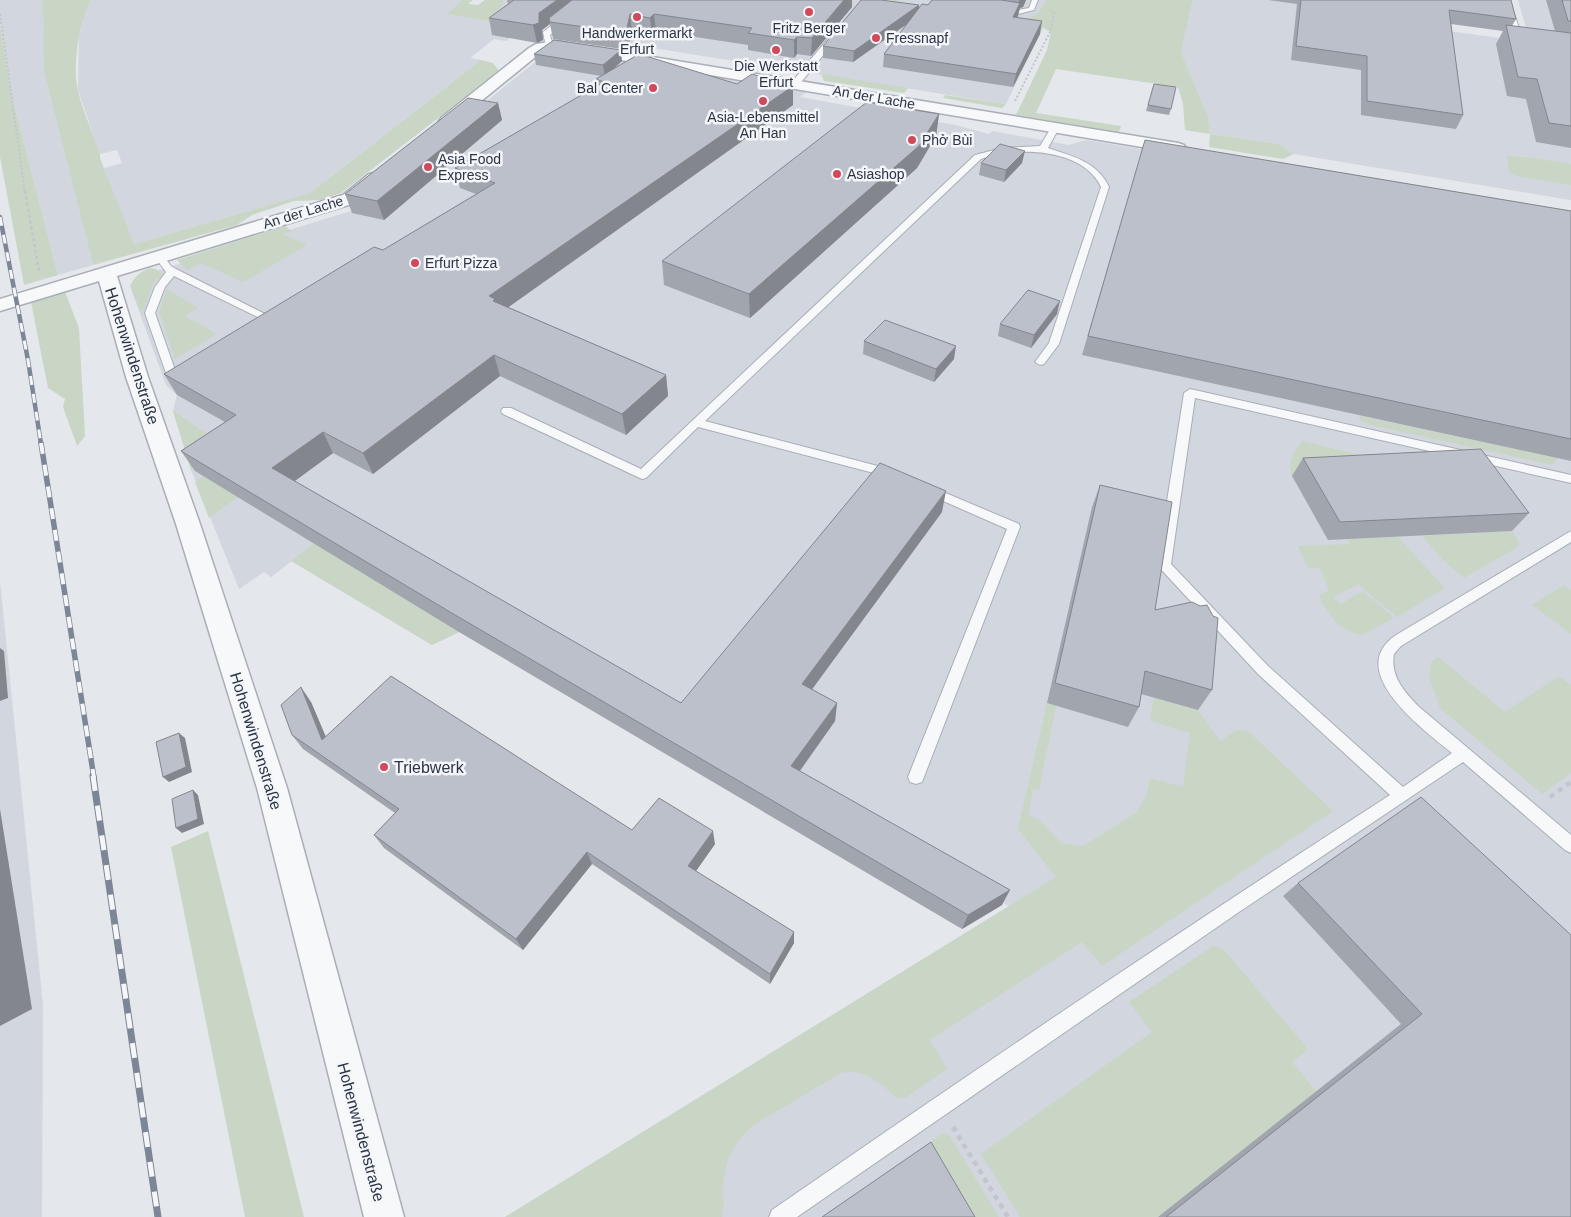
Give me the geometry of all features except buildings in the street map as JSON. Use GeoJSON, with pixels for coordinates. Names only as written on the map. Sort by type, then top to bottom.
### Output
{"type":"FeatureCollection","features":[{"type":"Feature","properties":{"kind":"street","name":"An der Lache"},"geometry":{"type":"LineString","coordinates":[[550,45],[560,45],[1195,151]]}},
{"type":"Feature","properties":{"kind":"street"},"geometry":{"type":"LineString","coordinates":[[434,131],[534,51],[550,45]]}},
{"type":"Feature","properties":{"kind":"street","name":"An der Lache"},"geometry":{"type":"LineString","coordinates":[[0,304],[349,199],[388,168]]}},
{"type":"Feature","properties":{"kind":"street","name":"Hohenwindenstraße"},"geometry":{"type":"LineString","coordinates":[[106,272],[137,377],[188,524],[272,788],[384,1217]]}},
{"type":"Feature","properties":{"kind":"lane"},"geometry":{"type":"LineString","coordinates":[[550,45],[546,34],[590,0]]}},
{"type":"Feature","properties":{"kind":"lane"},"geometry":{"type":"LineString","coordinates":[[990,8],[1018,12],[1032,9],[1035,0]]}},
{"type":"Feature","properties":{"kind":"lane"},"geometry":{"type":"LineString","coordinates":[[1506,0],[1519,38],[1536,40]]}},
{"type":"Feature","properties":{"kind":"lane"},"geometry":{"type":"LineString","coordinates":[[795,84],[841,28]]}},
{"type":"Feature","properties":{"kind":"lane"},"geometry":{"type":"LineString","coordinates":[[1043,149],[1055,128]]}},
{"type":"Feature","properties":{"kind":"lane"},"geometry":{"type":"LineString","coordinates":[[507,411],[642,475],[978,157],[991,151],[1014,148],[1043,149],[1088,167],[1102,177],[1105,187],[1054,344],[1040,362]]}},
{"type":"Feature","properties":{"kind":"lane"},"geometry":{"type":"LineString","coordinates":[[160,256],[167,268],[172,271],[272,320],[264,325]]}},
{"type":"Feature","properties":{"kind":"lane"},"geometry":{"type":"LineString","coordinates":[[172,271],[160,287],[150,313],[172,374],[180,374],[197,365]]}},
{"type":"Feature","properties":{"kind":"lane"},"geometry":{"type":"LineString","coordinates":[[1402,796],[1263,670],[1164,565],[1190,393],[1571,479]]}},
{"type":"Feature","properties":{"kind":"lane"},"geometry":{"type":"LineString","coordinates":[[696,423],[888,472],[1014,527],[916,777]]}},
{"type":"Feature","properties":{"kind":"lane"},"geometry":{"type":"LineString","coordinates":[[1571,536],[1401,639],[1392,646],[1386,656],[1389,678],[1401,698],[1571,845]]}},
{"type":"Feature","properties":{"kind":"lane"},"geometry":{"type":"LineString","coordinates":[[779,1217],[1233,906],[1402,796],[1464,753]]}},
{"type":"Feature","properties":{"kind":"path"},"geometry":{"type":"LineString","coordinates":[[1006,120],[1051,30],[1054,12],[1049,8]]}},
{"type":"Feature","properties":{"kind":"path"},"geometry":{"type":"LineString","coordinates":[[0,14],[30,228],[44,291]]}},
{"type":"Feature","properties":{"kind":"path"},"geometry":{"type":"LineString","coordinates":[[940,1105],[1008,1217]]}},
{"type":"Feature","properties":{"kind":"shaded area"},"geometry":{"type":"Polygon","coordinates":[[[0,0],[44,0],[44,72],[93,265],[58,275],[11,93],[0,23],[0,0]]]}},
{"type":"Feature","properties":{"kind":"shaded area"},"geometry":{"type":"Polygon","coordinates":[[[91,0],[462,0],[448,14],[497,17],[504,0],[1046,0],[1041,12],[1043,28],[1006,104],[659,49],[638,46],[634,48],[565,37],[582,24],[539,16],[506,41],[494,39],[470,58],[481,60],[310,193],[134,244],[104,168],[122,163],[117,150],[100,154],[78,90],[79,37],[85,11],[91,0]]]}},
{"type":"Feature","properties":{"kind":"shaded area"},"geometry":{"type":"Polygon","coordinates":[[[1193,0],[1379,0],[1389,23],[1530,42],[1518,0],[1571,0],[1571,200],[1294,154],[1279,144],[1210,134],[1208,116],[1181,52],[1193,0]]]}},
{"type":"Feature","properties":{"kind":"shaded area"},"geometry":{"type":"Polygon","coordinates":[[[558,52],[808,91],[800,97],[955,125],[989,134],[992,131],[1069,145],[1086,140],[1141,149],[1142,147],[1571,221],[1571,1217],[505,1217],[1009,906],[489,605],[459,632],[432,645],[292,561],[271,577],[264,572],[239,589],[191,470],[173,411],[177,395],[166,385],[132,292],[146,274],[351,211],[545,54],[558,52]]]}},
{"type":"Feature","properties":{"kind":"shaded area"},"geometry":{"type":"Polygon","coordinates":[[[0,581],[43,1005],[42,1217],[0,1217],[0,581]]]}},
{"type":"Feature","properties":{"kind":"green space"},"geometry":{"type":"Polygon","coordinates":[[[43,0],[91,0],[80,32],[76,57],[76,81],[85,115],[100,158],[134,244],[310,193],[481,60],[493,63],[499,71],[341,193],[322,200],[294,201],[252,215],[237,225],[93,265],[44,72],[43,0]]]}},
{"type":"Feature","properties":{"kind":"green space"},"geometry":{"type":"Polygon","coordinates":[[[462,0],[473,0],[468,4],[478,5],[485,0],[504,0],[496,22],[447,14],[462,0]]]}},
{"type":"Feature","properties":{"kind":"green space"},"geometry":{"type":"Polygon","coordinates":[[[898,0],[897,3],[1024,19],[1038,13],[1046,0],[1193,0],[1181,52],[1208,116],[1210,134],[1185,130],[1183,104],[1178,87],[1056,69],[1036,113],[1121,126],[1119,132],[1016,115],[1047,50],[1051,32],[1043,28],[880,5],[898,0]]]}},
{"type":"Feature","properties":{"kind":"green space"},"geometry":{"type":"Polygon","coordinates":[[[0,25],[11,93],[58,275],[24,285],[0,157],[0,25]]]}},
{"type":"Feature","properties":{"kind":"green space"},"geometry":{"type":"Polygon","coordinates":[[[821,74],[908,88],[904,93],[824,81],[821,74]]]}},
{"type":"Feature","properties":{"kind":"green space"},"geometry":{"type":"Polygon","coordinates":[[[945,95],[1006,104],[1002,108],[943,98],[945,95]]]}},
{"type":"Feature","properties":{"kind":"green space"},"geometry":{"type":"Polygon","coordinates":[[[1210,134],[1279,144],[1294,154],[1283,159],[1209,147],[1210,134]]]}},
{"type":"Feature","properties":{"kind":"green space"},"geometry":{"type":"Polygon","coordinates":[[[1507,156],[1571,164],[1571,185],[1516,176],[1509,172],[1507,156]]]}},
{"type":"Feature","properties":{"kind":"green space"},"geometry":{"type":"Polygon","coordinates":[[[286,226],[291,231],[283,234],[307,245],[243,282],[201,263],[187,270],[177,260],[286,226]]]}},
{"type":"Feature","properties":{"kind":"green space"},"geometry":{"type":"Polygon","coordinates":[[[150,268],[156,269],[163,275],[154,282],[142,314],[130,286],[138,275],[150,268]]]}},
{"type":"Feature","properties":{"kind":"green space"},"geometry":{"type":"Polygon","coordinates":[[[167,289],[198,308],[185,316],[217,334],[175,359],[159,312],[167,289]]]}},
{"type":"Feature","properties":{"kind":"green space"},"geometry":{"type":"Polygon","coordinates":[[[65,292],[79,328],[85,436],[77,446],[63,407],[65,399],[48,388],[31,302],[65,292]]]}},
{"type":"Feature","properties":{"kind":"green space"},"geometry":{"type":"Polygon","coordinates":[[[173,411],[226,447],[191,470],[173,411]]]}},
{"type":"Feature","properties":{"kind":"green space"},"geometry":{"type":"Polygon","coordinates":[[[1357,415],[1557,458],[1557,460],[1553,464],[1548,464],[1371,425],[1362,421],[1357,415]]]}},
{"type":"Feature","properties":{"kind":"green space"},"geometry":{"type":"Polygon","coordinates":[[[1302,441],[1369,457],[1376,472],[1292,476],[1290,467],[1292,458],[1302,441]]]}},
{"type":"Feature","properties":{"kind":"green space"},"geometry":{"type":"Polygon","coordinates":[[[203,476],[238,497],[209,518],[195,482],[203,476]]]}},
{"type":"Feature","properties":{"kind":"green space"},"geometry":{"type":"Polygon","coordinates":[[[1512,531],[1518,540],[1519,546],[1464,578],[1443,560],[1422,536],[1512,531]]]}},
{"type":"Feature","properties":{"kind":"green space"},"geometry":{"type":"Polygon","coordinates":[[[1398,537],[1445,588],[1397,617],[1358,584],[1332,598],[1341,604],[1363,591],[1394,618],[1362,635],[1347,630],[1330,615],[1319,595],[1329,591],[1320,568],[1308,568],[1298,546],[1350,544],[1347,539],[1398,537]]]}},
{"type":"Feature","properties":{"kind":"green space"},"geometry":{"type":"Polygon","coordinates":[[[314,543],[459,632],[432,645],[291,561],[314,543]]]}},
{"type":"Feature","properties":{"kind":"green space"},"geometry":{"type":"Polygon","coordinates":[[[1564,585],[1571,590],[1571,634],[1532,605],[1564,585]]]}},
{"type":"Feature","properties":{"kind":"green space"},"geometry":{"type":"Polygon","coordinates":[[[1160,656],[1220,741],[1237,730],[1249,732],[1333,811],[1102,966],[1082,942],[930,1040],[947,1069],[905,1098],[897,1098],[872,1078],[865,1075],[850,1072],[841,1073],[752,1126],[735,1146],[727,1162],[723,1189],[722,1217],[505,1217],[1056,877],[1018,829],[1047,703],[1056,706],[1039,790],[1033,789],[1028,815],[1038,819],[1063,844],[1083,846],[1136,813],[1146,796],[1150,778],[1183,787],[1190,733],[1150,721],[1160,656]]]}},
{"type":"Feature","properties":{"kind":"green space"},"geometry":{"type":"Polygon","coordinates":[[[1438,657],[1505,712],[1559,676],[1571,685],[1571,773],[1542,794],[1440,708],[1429,677],[1431,662],[1438,657]]]}},
{"type":"Feature","properties":{"kind":"green space"},"geometry":{"type":"Polygon","coordinates":[[[208,831],[304,1217],[245,1217],[171,847],[208,831]]]}},
{"type":"Feature","properties":{"kind":"green space"},"geometry":{"type":"Polygon","coordinates":[[[1213,946],[1224,950],[1308,1049],[1292,1062],[1317,1092],[1159,1217],[1020,1217],[981,1154],[1152,1032],[1129,1002],[1213,946]]]}},
{"type":"Feature","properties":{"kind":"green space"},"geometry":{"type":"Polygon","coordinates":[[[943,1133],[949,1135],[999,1217],[966,1217],[924,1147],[943,1133]]]}},
{"type":"Feature","properties":{"kind":"railway"},"geometry":{"type":"LineString","coordinates":[[0,217],[28,360],[41,444]]}},
{"type":"Feature","properties":{"kind":"railway"},"geometry":{"type":"LineString","coordinates":[[41,443],[94,778]]}},
{"type":"Feature","properties":{"kind":"railway"},"geometry":{"type":"LineString","coordinates":[[93,776],[158,1217]]}},
{"type":"Feature","properties":{"kind":"place","name":"Fritz Berger"},"geometry":{"type":"Point","coordinates":[809,12]}},
{"type":"Feature","properties":{"kind":"place","name":"Handwerkermarkt Erfurt"},"geometry":{"type":"Point","coordinates":[637,17]}},
{"type":"Feature","properties":{"kind":"place","name":"Fressnapf"},"geometry":{"type":"Point","coordinates":[876,38]}},
{"type":"Feature","properties":{"kind":"place","name":"Die Werkstatt Erfurt"},"geometry":{"type":"Point","coordinates":[776,50]}},
{"type":"Feature","properties":{"kind":"place","name":"Bal Center"},"geometry":{"type":"Point","coordinates":[653,88]}},
{"type":"Feature","properties":{"kind":"place","name":"Asia-Lebensmittel An Han"},"geometry":{"type":"Point","coordinates":[763,101]}},
{"type":"Feature","properties":{"kind":"place","name":"Phở Bùi"},"geometry":{"type":"Point","coordinates":[912,140]}},
{"type":"Feature","properties":{"kind":"place","name":"Asia Food Express"},"geometry":{"type":"Point","coordinates":[428,167]}},
{"type":"Feature","properties":{"kind":"place","name":"Asiashop"},"geometry":{"type":"Point","coordinates":[837,174]}},
{"type":"Feature","properties":{"kind":"place","name":"Erfurt Pizza"},"geometry":{"type":"Point","coordinates":[415,263]}},
{"type":"Feature","properties":{"kind":"place","name":"Triebwerk"},"geometry":{"type":"Point","coordinates":[384,767]}}]}
